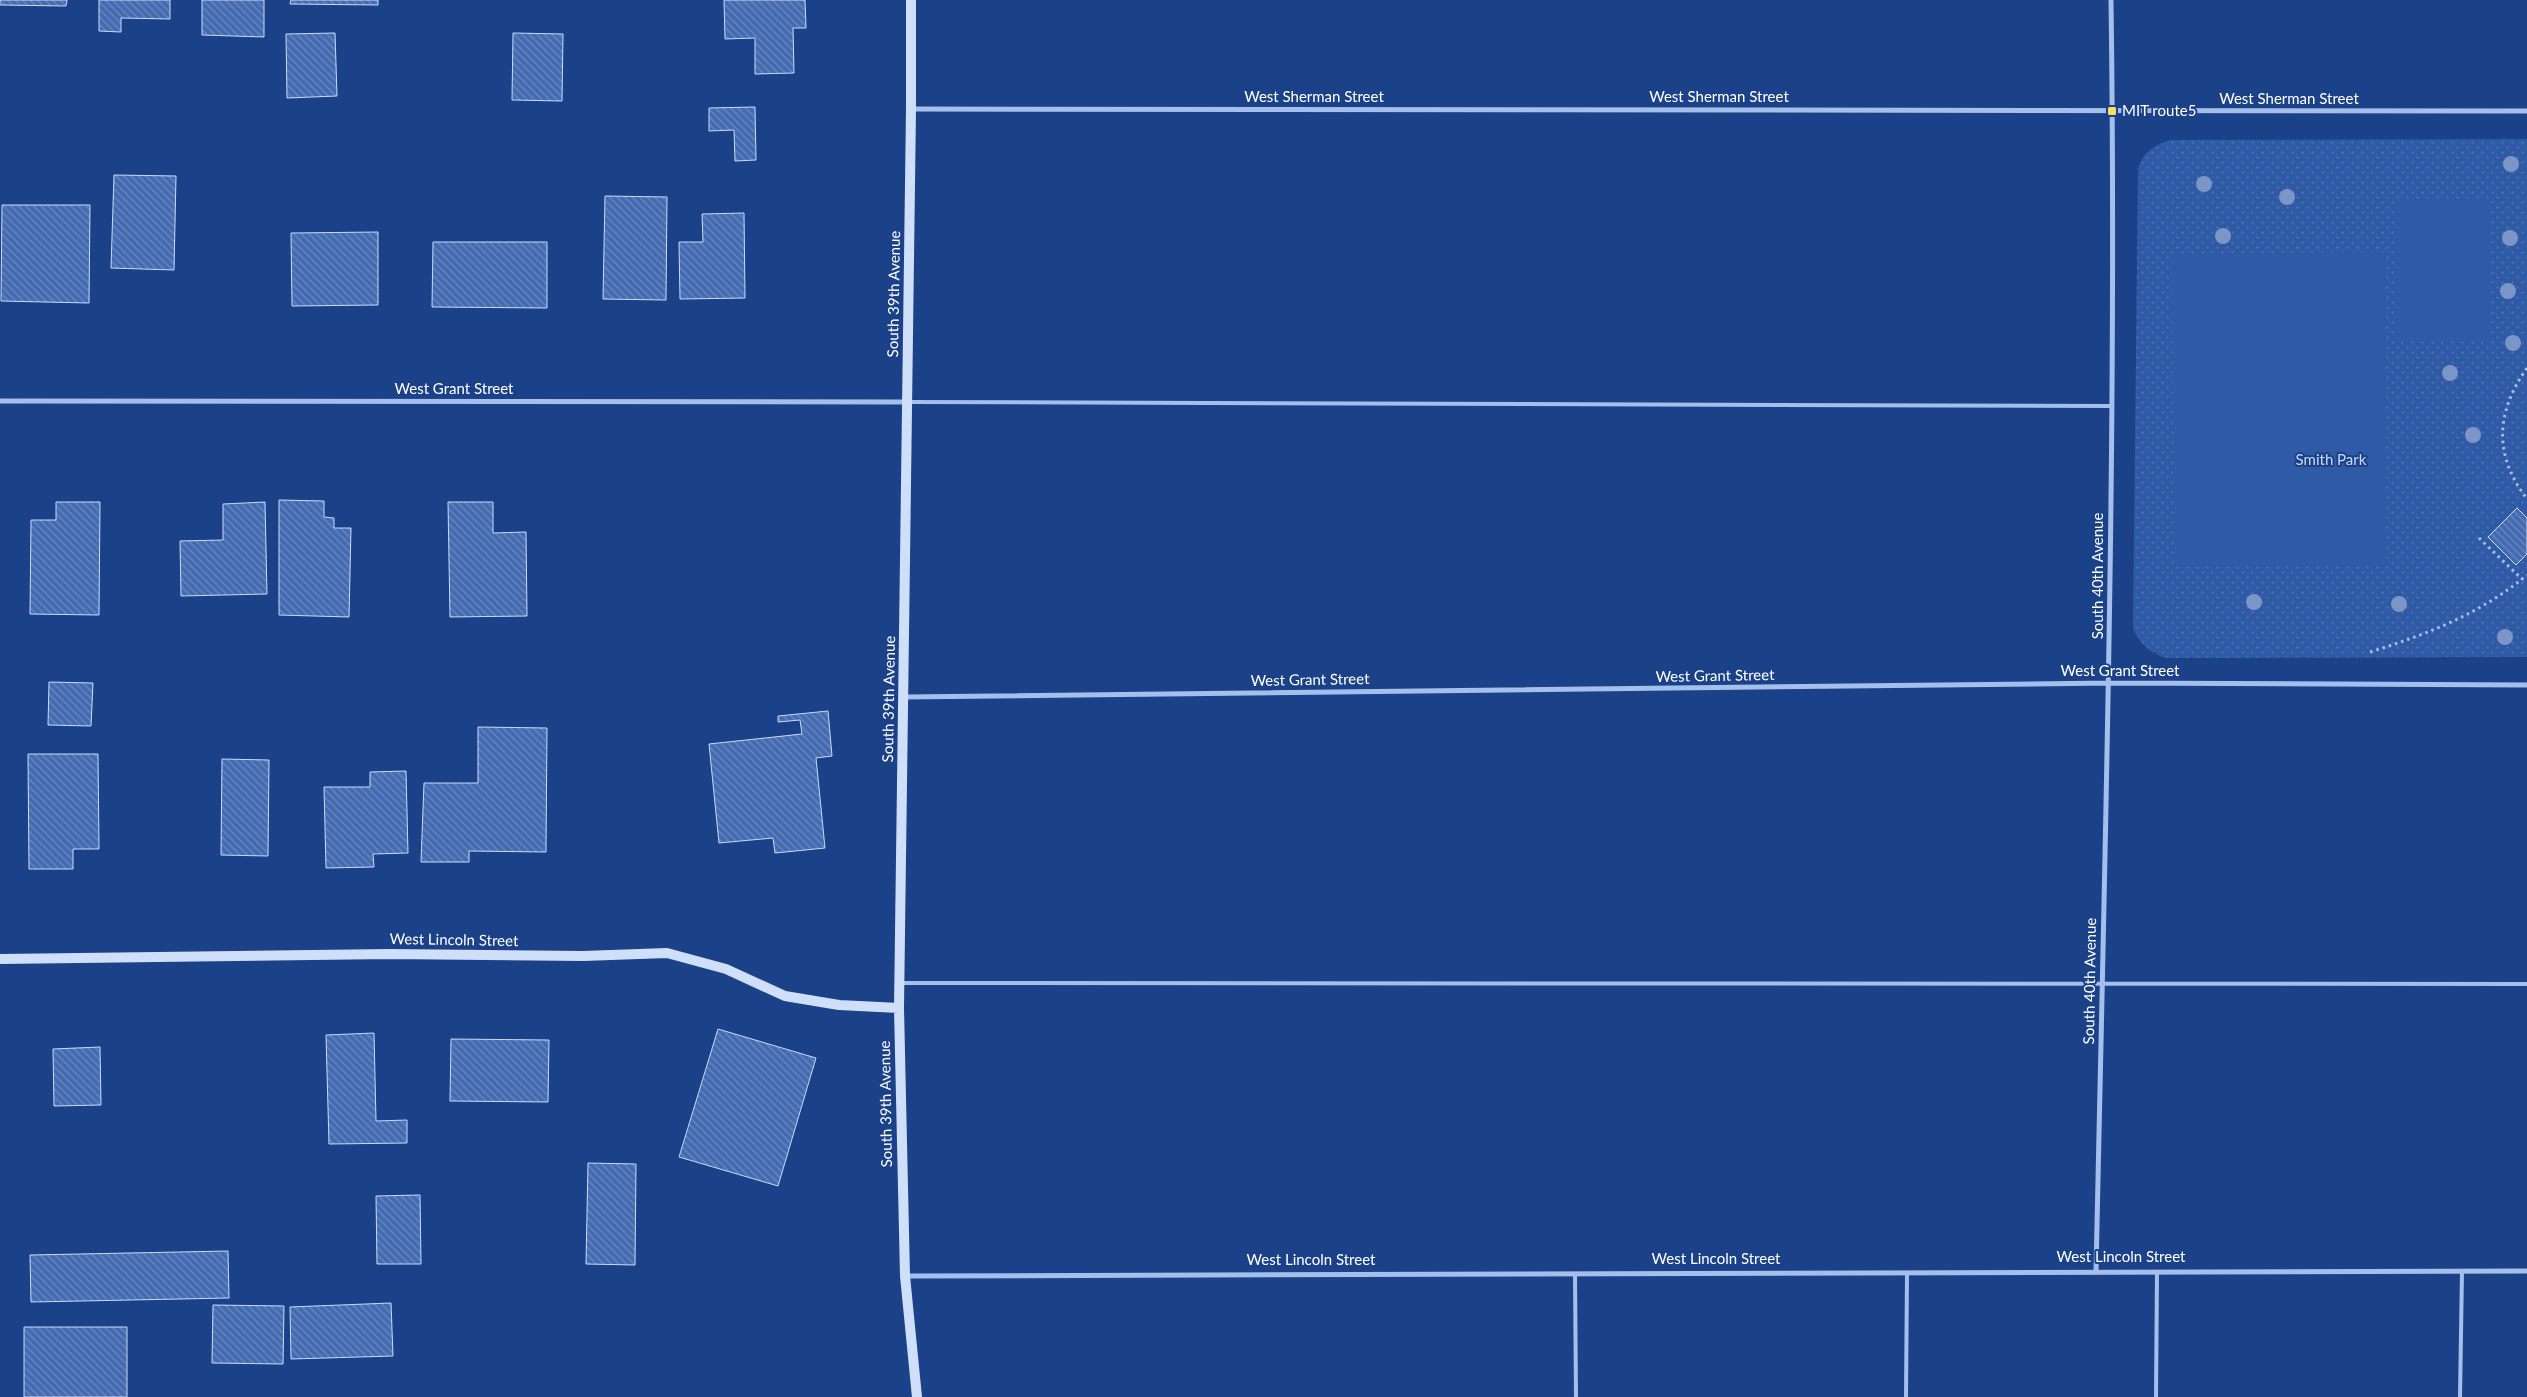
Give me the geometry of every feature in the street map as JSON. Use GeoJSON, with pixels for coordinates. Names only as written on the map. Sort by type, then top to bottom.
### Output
{"type":"FeatureCollection","features":[{"type":"Feature","properties":{"kind":"street","name":"South 39th Avenue"},"geometry":{"type":"LineString","coordinates":[[911,0],[912,110],[899,1008],[905,1276],[917,1397]]}},
{"type":"Feature","properties":{"kind":"street","name":"South 40th Avenue"},"geometry":{"type":"LineString","coordinates":[[2096,1272],[2110,683],[2111,0]]}},
{"type":"Feature","properties":{"kind":"street","name":"West Sherman Street"},"geometry":{"type":"LineString","coordinates":[[912,110],[2527,111]]}},
{"type":"Feature","properties":{"kind":"street","name":"West Grant Street"},"geometry":{"type":"LineString","coordinates":[[0,401],[908,402]]}},
{"type":"Feature","properties":{"kind":"street","name":"West Grant Street"},"geometry":{"type":"LineString","coordinates":[[904,697],[2110,683],[2527,686]]}},
{"type":"Feature","properties":{"kind":"street","name":"West Lincoln Street"},"geometry":{"type":"LineString","coordinates":[[0,959],[390,954],[583,956],[667,953],[726,969],[785,996],[839,1005],[899,1008]]}},
{"type":"Feature","properties":{"kind":"street","name":"West Lincoln Street"},"geometry":{"type":"LineString","coordinates":[[905,1276],[2527,1271]]}},
{"type":"Feature","properties":{"kind":"lane"},"geometry":{"type":"LineString","coordinates":[[908,402],[2111,406]]}},
{"type":"Feature","properties":{"kind":"lane"},"geometry":{"type":"LineString","coordinates":[[900,983],[2527,984]]}},
{"type":"Feature","properties":{"kind":"lane"},"geometry":{"type":"LineString","coordinates":[[2460,1397],[2462,1271]]}},
{"type":"Feature","properties":{"kind":"lane"},"geometry":{"type":"LineString","coordinates":[[2156,1397],[2157,1272]]}},
{"type":"Feature","properties":{"kind":"lane"},"geometry":{"type":"LineString","coordinates":[[1906,1397],[1907,1273]]}},
{"type":"Feature","properties":{"kind":"lane"},"geometry":{"type":"LineString","coordinates":[[1575,1274],[1576,1397]]}},
{"type":"Feature","properties":{"kind":"path"},"geometry":{"type":"LineString","coordinates":[[2527,368],[2518,381],[2502,424],[2504,457],[2527,500]]}},
{"type":"Feature","properties":{"kind":"path"},"geometry":{"type":"LineString","coordinates":[[2480,538],[2522,579]]}},
{"type":"Feature","properties":{"kind":"path"},"geometry":{"type":"LineString","coordinates":[[2370,652],[2420,637],[2486,606],[2527,575]]}},
{"type":"Feature","properties":{"kind":"green space","name":"Smith Park"},"geometry":{"type":"Polygon","coordinates":[[[2527,139],[2527,657],[2165,658],[2154,653],[2142,643],[2133,629],[2138,169],[2146,153],[2170,140],[2527,139]]]}},
{"type":"Feature","properties":{"kind":"green space"},"geometry":{"type":"Polygon","coordinates":[[[2397,201],[2489,201],[2489,342],[2397,342],[2397,201]]]}},
{"type":"Feature","properties":{"kind":"green space"},"geometry":{"type":"Polygon","coordinates":[[[2384,252],[2386,566],[2174,567],[2172,254],[2384,252]]]}},
{"type":"Feature","properties":{"kind":"building"},"geometry":{"type":"Polygon","coordinates":[[[0,0],[67,0],[66,6],[0,5],[0,0]]]}},
{"type":"Feature","properties":{"kind":"building"},"geometry":{"type":"Polygon","coordinates":[[[99,0],[170,0],[170,19],[121,18],[121,32],[99,31],[99,0]]]}},
{"type":"Feature","properties":{"kind":"building"},"geometry":{"type":"Polygon","coordinates":[[[202,0],[264,0],[264,37],[202,35],[202,0]]]}},
{"type":"Feature","properties":{"kind":"building"},"geometry":{"type":"Polygon","coordinates":[[[291,0],[378,0],[378,5],[290,4],[291,0]]]}},
{"type":"Feature","properties":{"kind":"building"},"geometry":{"type":"Polygon","coordinates":[[[724,0],[805,0],[806,28],[793,28],[794,73],[755,74],[755,38],[725,39],[724,0]]]}},
{"type":"Feature","properties":{"kind":"building"},"geometry":{"type":"Polygon","coordinates":[[[335,33],[337,96],[287,98],[286,34],[335,33]]]}},
{"type":"Feature","properties":{"kind":"building"},"geometry":{"type":"Polygon","coordinates":[[[513,33],[563,34],[562,101],[512,100],[513,33]]]}},
{"type":"Feature","properties":{"kind":"building"},"geometry":{"type":"Polygon","coordinates":[[[755,107],[756,160],[735,161],[734,130],[709,131],[709,108],[755,107]]]}},
{"type":"Feature","properties":{"kind":"building"},"geometry":{"type":"Polygon","coordinates":[[[114,175],[176,176],[174,270],[111,268],[114,175]]]}},
{"type":"Feature","properties":{"kind":"building"},"geometry":{"type":"Polygon","coordinates":[[[605,196],[667,197],[666,300],[603,299],[605,196]]]}},
{"type":"Feature","properties":{"kind":"building"},"geometry":{"type":"Polygon","coordinates":[[[2,205],[90,205],[89,303],[1,301],[2,205]]]}},
{"type":"Feature","properties":{"kind":"building"},"geometry":{"type":"Polygon","coordinates":[[[744,213],[745,298],[680,299],[679,242],[703,242],[702,214],[744,213]]]}},
{"type":"Feature","properties":{"kind":"building"},"geometry":{"type":"Polygon","coordinates":[[[378,232],[378,305],[292,306],[291,233],[378,232]]]}},
{"type":"Feature","properties":{"kind":"building"},"geometry":{"type":"Polygon","coordinates":[[[433,242],[547,242],[547,308],[432,307],[433,242]]]}},
{"type":"Feature","properties":{"kind":"building"},"geometry":{"type":"Polygon","coordinates":[[[279,500],[324,501],[324,517],[334,518],[334,528],[351,528],[349,617],[279,615],[279,500]]]}},
{"type":"Feature","properties":{"kind":"building"},"geometry":{"type":"Polygon","coordinates":[[[56,502],[100,502],[99,615],[30,614],[31,520],[56,520],[56,502]]]}},
{"type":"Feature","properties":{"kind":"building"},"geometry":{"type":"Polygon","coordinates":[[[265,502],[267,594],[181,596],[180,541],[223,540],[223,504],[265,502]]]}},
{"type":"Feature","properties":{"kind":"building"},"geometry":{"type":"Polygon","coordinates":[[[448,502],[493,502],[493,533],[526,532],[527,616],[450,617],[448,502]]]}},
{"type":"Feature","properties":{"kind":"building"},"geometry":{"type":"Polygon","coordinates":[[[2517,508],[2527,518],[2527,554],[2516,565],[2488,537],[2517,508]]]}},
{"type":"Feature","properties":{"kind":"building"},"geometry":{"type":"Polygon","coordinates":[[[49,682],[93,683],[91,726],[48,725],[49,682]]]}},
{"type":"Feature","properties":{"kind":"building"},"geometry":{"type":"Polygon","coordinates":[[[828,711],[832,756],[816,758],[825,848],[775,853],[773,838],[719,843],[709,744],[802,734],[800,720],[778,722],[778,716],[828,711]]]}},
{"type":"Feature","properties":{"kind":"building"},"geometry":{"type":"Polygon","coordinates":[[[478,727],[547,728],[546,852],[469,851],[469,862],[421,862],[424,783],[478,783],[478,727]]]}},
{"type":"Feature","properties":{"kind":"building"},"geometry":{"type":"Polygon","coordinates":[[[28,754],[98,754],[99,849],[73,849],[73,869],[29,869],[28,754]]]}},
{"type":"Feature","properties":{"kind":"building"},"geometry":{"type":"Polygon","coordinates":[[[222,759],[269,760],[268,856],[221,855],[222,759]]]}},
{"type":"Feature","properties":{"kind":"building"},"geometry":{"type":"Polygon","coordinates":[[[406,771],[408,853],[373,854],[374,867],[326,868],[324,787],[370,787],[370,772],[406,771]]]}},
{"type":"Feature","properties":{"kind":"building"},"geometry":{"type":"Polygon","coordinates":[[[718,1029],[816,1058],[778,1186],[679,1157],[718,1029]]]}},
{"type":"Feature","properties":{"kind":"building"},"geometry":{"type":"Polygon","coordinates":[[[374,1033],[376,1121],[407,1120],[407,1143],[329,1144],[326,1035],[374,1033]]]}},
{"type":"Feature","properties":{"kind":"building"},"geometry":{"type":"Polygon","coordinates":[[[451,1039],[549,1040],[548,1102],[450,1101],[451,1039]]]}},
{"type":"Feature","properties":{"kind":"building"},"geometry":{"type":"Polygon","coordinates":[[[100,1047],[101,1105],[54,1106],[53,1049],[100,1047]]]}},
{"type":"Feature","properties":{"kind":"building"},"geometry":{"type":"Polygon","coordinates":[[[588,1163],[636,1164],[635,1265],[586,1264],[588,1163]]]}},
{"type":"Feature","properties":{"kind":"building"},"geometry":{"type":"Polygon","coordinates":[[[420,1195],[421,1264],[377,1264],[376,1196],[420,1195]]]}},
{"type":"Feature","properties":{"kind":"building"},"geometry":{"type":"Polygon","coordinates":[[[228,1251],[229,1298],[31,1302],[30,1255],[228,1251]]]}},
{"type":"Feature","properties":{"kind":"building"},"geometry":{"type":"Polygon","coordinates":[[[391,1303],[393,1356],[291,1359],[290,1307],[391,1303]]]}},
{"type":"Feature","properties":{"kind":"building"},"geometry":{"type":"Polygon","coordinates":[[[213,1305],[284,1306],[283,1364],[212,1363],[213,1305]]]}},
{"type":"Feature","properties":{"kind":"building"},"geometry":{"type":"Polygon","coordinates":[[[24,1327],[127,1327],[127,1397],[24,1397],[24,1327]]]}},
{"type":"Feature","properties":{"kind":"place","name":"MIT route5"},"geometry":{"type":"Point","coordinates":[2112,111]}}]}
